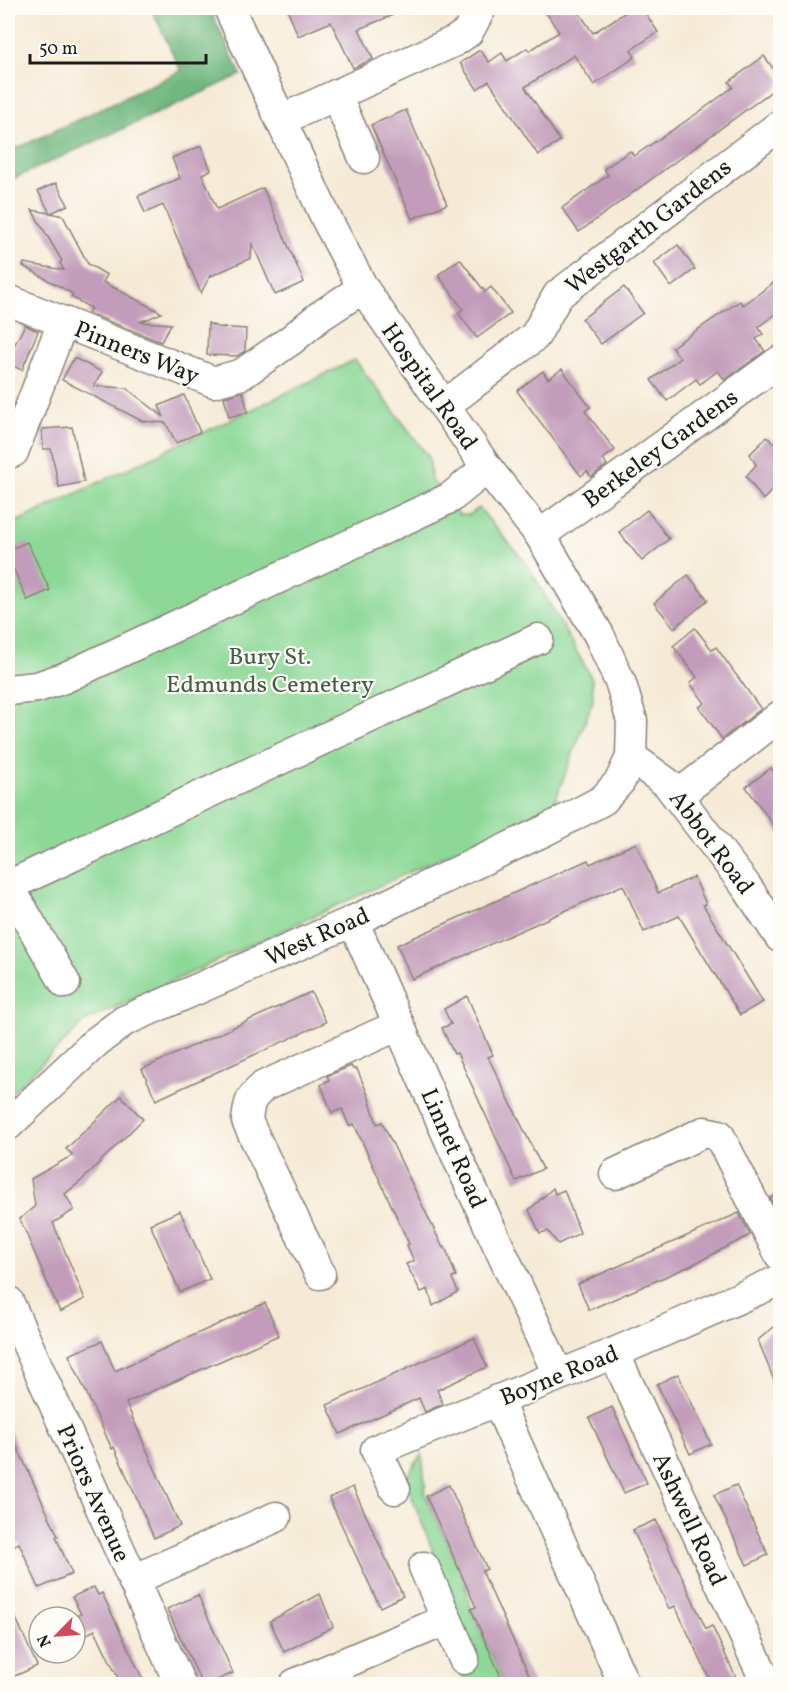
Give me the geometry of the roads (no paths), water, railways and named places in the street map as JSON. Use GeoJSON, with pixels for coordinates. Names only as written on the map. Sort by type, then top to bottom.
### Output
{"type":"FeatureCollection","features":[{"type":"Feature","properties":{"kind":"street","name":"Hospital Road"},"geometry":{"type":"LineString","coordinates":[[229,8],[327,220],[363,288],[487,468],[540,535],[599,635],[621,684],[632,721],[631,758]]}},
{"type":"Feature","properties":{"kind":"street"},"geometry":{"type":"LineString","coordinates":[[281,120],[455,41],[468,32],[481,8]]}},
{"type":"Feature","properties":{"kind":"street"},"geometry":{"type":"LineString","coordinates":[[336,95],[364,158]]}},
{"type":"Feature","properties":{"kind":"street","name":"Westgarth Gardens"},"geometry":{"type":"LineString","coordinates":[[444,406],[536,336],[558,295],[780,125]]}},
{"type":"Feature","properties":{"kind":"street","name":"Pinners Way"},"geometry":{"type":"LineString","coordinates":[[8,300],[214,382],[242,374],[291,340],[320,316],[363,288]]}},
{"type":"Feature","properties":{"kind":"street","name":"Pinners Way"},"geometry":{"type":"LineString","coordinates":[[13,452],[63,322]]}},
{"type":"Feature","properties":{"kind":"street","name":"Berkeley Gardens"},"geometry":{"type":"LineString","coordinates":[[540,535],[780,361]]}},
{"type":"Feature","properties":{"kind":"street"},"geometry":{"type":"LineString","coordinates":[[8,690],[37,687],[75,673],[450,498],[487,468]]}},
{"type":"Feature","properties":{"kind":"street"},"geometry":{"type":"LineString","coordinates":[[64,983],[8,885],[537,639]]}},
{"type":"Feature","properties":{"kind":"street"},"geometry":{"type":"LineString","coordinates":[[677,796],[780,716]]}},
{"type":"Feature","properties":{"kind":"street","name":"Abbot Road"},"geometry":{"type":"LineString","coordinates":[[631,758],[667,783],[746,886],[780,937]]}},
{"type":"Feature","properties":{"kind":"street","name":"West Road"},"geometry":{"type":"LineString","coordinates":[[8,1125],[96,1042],[124,1021],[353,921],[546,830],[603,800],[620,781],[631,758]]}},
{"type":"Feature","properties":{"kind":"street","name":"Linnet Road"},"geometry":{"type":"LineString","coordinates":[[353,921],[459,1163],[558,1374]]}},
{"type":"Feature","properties":{"kind":"street"},"geometry":{"type":"LineString","coordinates":[[320,1274],[247,1120],[249,1105],[253,1095],[264,1086],[399,1025]]}},
{"type":"Feature","properties":{"kind":"street"},"geometry":{"type":"LineString","coordinates":[[615,1174],[704,1132],[719,1135],[780,1255]]}},
{"type":"Feature","properties":{"kind":"street","name":"Boyne Road"},"geometry":{"type":"LineString","coordinates":[[395,1490],[376,1450],[614,1353],[780,1280]]}},
{"type":"Feature","properties":{"kind":"street","name":"Priors Avenue"},"geometry":{"type":"LineString","coordinates":[[8,1301],[180,1684]]}},
{"type":"Feature","properties":{"kind":"street","name":"Ashwell Road"},"geometry":{"type":"LineString","coordinates":[[614,1353],[766,1684]]}},
{"type":"Feature","properties":{"kind":"street"},"geometry":{"type":"LineString","coordinates":[[497,1400],[624,1684]]}},
{"type":"Feature","properties":{"kind":"street"},"geometry":{"type":"LineString","coordinates":[[133,1580],[276,1517]]}},
{"type":"Feature","properties":{"kind":"street"},"geometry":{"type":"LineString","coordinates":[[424,1567],[464,1659]]}},
{"type":"Feature","properties":{"kind":"street"},"geometry":{"type":"LineString","coordinates":[[295,1684],[446,1620]]}},
{"type":"Feature","properties":{"kind":"park label","name":"Bury St. Edmunds Cemetery"},"geometry":{"type":"Point","coordinates":[270,670]}}]}
